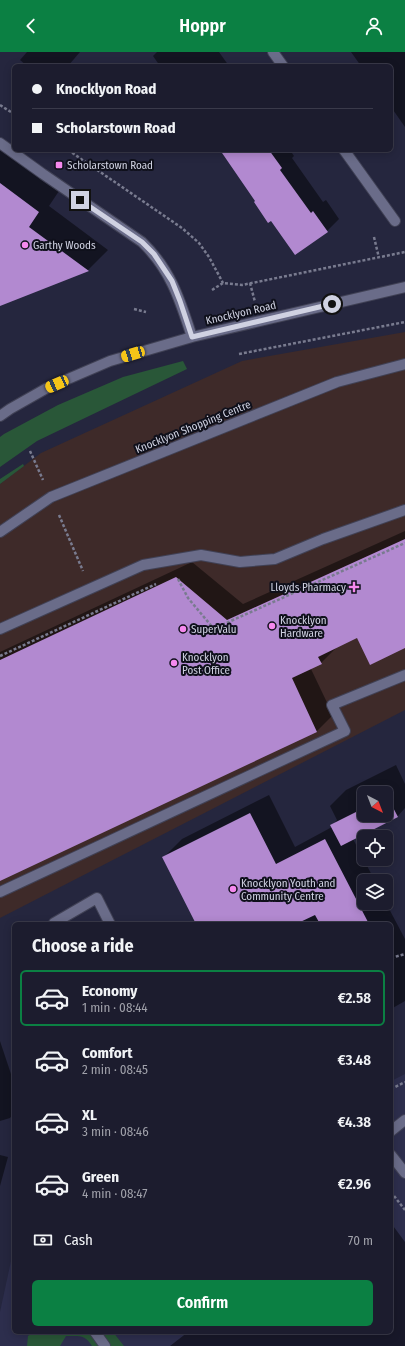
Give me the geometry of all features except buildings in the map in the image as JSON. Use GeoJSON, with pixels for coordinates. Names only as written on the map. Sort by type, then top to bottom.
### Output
{"type":"FeatureCollection","features":[{"type":"Feature","properties":{"kind":"street"},"geometry":{"type":"LineString","coordinates":[[273,52],[282,64]]}},
{"type":"Feature","properties":{"kind":"street"},"geometry":{"type":"LineString","coordinates":[[0,143],[12,152]]}},
{"type":"Feature","properties":{"kind":"street"},"geometry":{"type":"LineString","coordinates":[[12,152],[142,242],[154,254],[172,281],[192,337]]}},
{"type":"Feature","properties":{"kind":"street"},"geometry":{"type":"LineString","coordinates":[[345,152],[395,221]]}},
{"type":"Feature","properties":{"kind":"street","name":"Knocklyon Road"},"geometry":{"type":"LineString","coordinates":[[0,416],[47,388],[110,361],[192,337],[405,287]]}},
{"type":"Feature","properties":{"kind":"street","name":"Knocklyon Shopping Centre"},"geometry":{"type":"LineString","coordinates":[[0,532],[51,496],[337,382],[405,364]]}},
{"type":"Feature","properties":{"kind":"street"},"geometry":{"type":"LineString","coordinates":[[0,629],[143,565],[200,555],[240,562],[275,559],[323,539],[405,510]]}},
{"type":"Feature","properties":{"kind":"street"},"geometry":{"type":"LineString","coordinates":[[0,892],[344,732],[332,705],[405,675]]}},
{"type":"Feature","properties":{"kind":"street"},"geometry":{"type":"LineString","coordinates":[[56,922],[97,898],[109,922]]}},
{"type":"Feature","properties":{"kind":"street"},"geometry":{"type":"LineString","coordinates":[[393,1129],[405,1120]]}},
{"type":"Feature","properties":{"kind":"street"},"geometry":{"type":"LineString","coordinates":[[393,1158],[405,1173]]}},
{"type":"Feature","properties":{"kind":"street"},"geometry":{"type":"LineString","coordinates":[[96,1334],[105,1346]]}},
{"type":"Feature","properties":{"kind":"path"},"geometry":{"type":"LineString","coordinates":[[0,105],[12,113]]}},
{"type":"Feature","properties":{"kind":"path"},"geometry":{"type":"LineString","coordinates":[[71,152],[154,208],[199,243],[223,282]]}},
{"type":"Feature","properties":{"kind":"path"},"geometry":{"type":"LineString","coordinates":[[374,237],[379,258]]}},
{"type":"Feature","properties":{"kind":"path"},"geometry":{"type":"LineString","coordinates":[[212,290],[223,282],[242,285],[405,252]]}},
{"type":"Feature","properties":{"kind":"path"},"geometry":{"type":"LineString","coordinates":[[250,283],[253,296]]}},
{"type":"Feature","properties":{"kind":"path"},"geometry":{"type":"LineString","coordinates":[[134,309],[146,312]]}},
{"type":"Feature","properties":{"kind":"path"},"geometry":{"type":"LineString","coordinates":[[238,354],[405,322]]}},
{"type":"Feature","properties":{"kind":"path"},"geometry":{"type":"LineString","coordinates":[[264,344],[265,348]]}},
{"type":"Feature","properties":{"kind":"path"},"geometry":{"type":"LineString","coordinates":[[30,451],[100,610]]}},
{"type":"Feature","properties":{"kind":"path"},"geometry":{"type":"LineString","coordinates":[[204,633],[405,543]]}},
{"type":"Feature","properties":{"kind":"path"},"geometry":{"type":"LineString","coordinates":[[176,575],[188,598],[214,629]]}},
{"type":"Feature","properties":{"kind":"path"},"geometry":{"type":"LineString","coordinates":[[0,656],[163,581]]}},
{"type":"Feature","properties":{"kind":"path"},"geometry":{"type":"LineString","coordinates":[[393,957],[405,954]]}},
{"type":"Feature","properties":{"kind":"path"},"geometry":{"type":"LineString","coordinates":[[393,1089],[405,1082]]}},
{"type":"Feature","properties":{"kind":"path"},"geometry":{"type":"LineString","coordinates":[[393,1195],[405,1210]]}},
{"type":"Feature","properties":{"kind":"shaded area"},"geometry":{"type":"Polygon","coordinates":[[[405,332],[405,710],[0,918],[0,484],[41,453],[242,361],[405,332]]]}},
{"type":"Feature","properties":{"kind":"shaded area"},"geometry":{"type":"Polygon","coordinates":[[[405,1074],[405,1346],[0,1346],[0,1312],[12,1256],[12,1334],[393,1334],[393,1080],[405,1074]]]}},
{"type":"Feature","properties":{"kind":"green space"},"geometry":{"type":"Polygon","coordinates":[[[183,361],[187,369],[37,441],[0,467],[0,437],[4,434],[58,405],[123,377],[183,361]]]}},
{"type":"Feature","properties":{"kind":"green space"},"geometry":{"type":"Polygon","coordinates":[[[23,464],[24,466],[0,484],[0,479],[23,464]]]}},
{"type":"Feature","properties":{"kind":"green space"},"geometry":{"type":"Polygon","coordinates":[[[31,1334],[115,1334],[124,1346],[92,1346],[87,1339],[81,1336],[66,1336],[60,1346],[27,1346],[28,1336],[31,1334]]]}},
{"type":"Feature","properties":{"kind":"place","name":"Scholarstown Road"},"geometry":{"type":"Point","coordinates":[59,165]}},
{"type":"Feature","properties":{"kind":"place","name":"Garthy Woods"},"geometry":{"type":"Point","coordinates":[25,245]}},
{"type":"Feature","properties":{"kind":"place","name":"Lloyds Pharmacy"},"geometry":{"type":"Point","coordinates":[354,587]}},
{"type":"Feature","properties":{"kind":"place","name":"Knocklyon Hardware"},"geometry":{"type":"Point","coordinates":[272,626]}},
{"type":"Feature","properties":{"kind":"place","name":"SuperValu"},"geometry":{"type":"Point","coordinates":[183,629]}},
{"type":"Feature","properties":{"kind":"place","name":"Knocklyon Post Office"},"geometry":{"type":"Point","coordinates":[174,663]}},
{"type":"Feature","properties":{"kind":"place","name":"Knocklyon Youth and Community Centre"},"geometry":{"type":"Point","coordinates":[233,889]}},
{"type":"Feature","properties":{"kind":"route"},"geometry":{"type":"LineString","coordinates":[[80,200],[142,242],[154,254],[172,281],[192,337],[332,304]]}}]}
